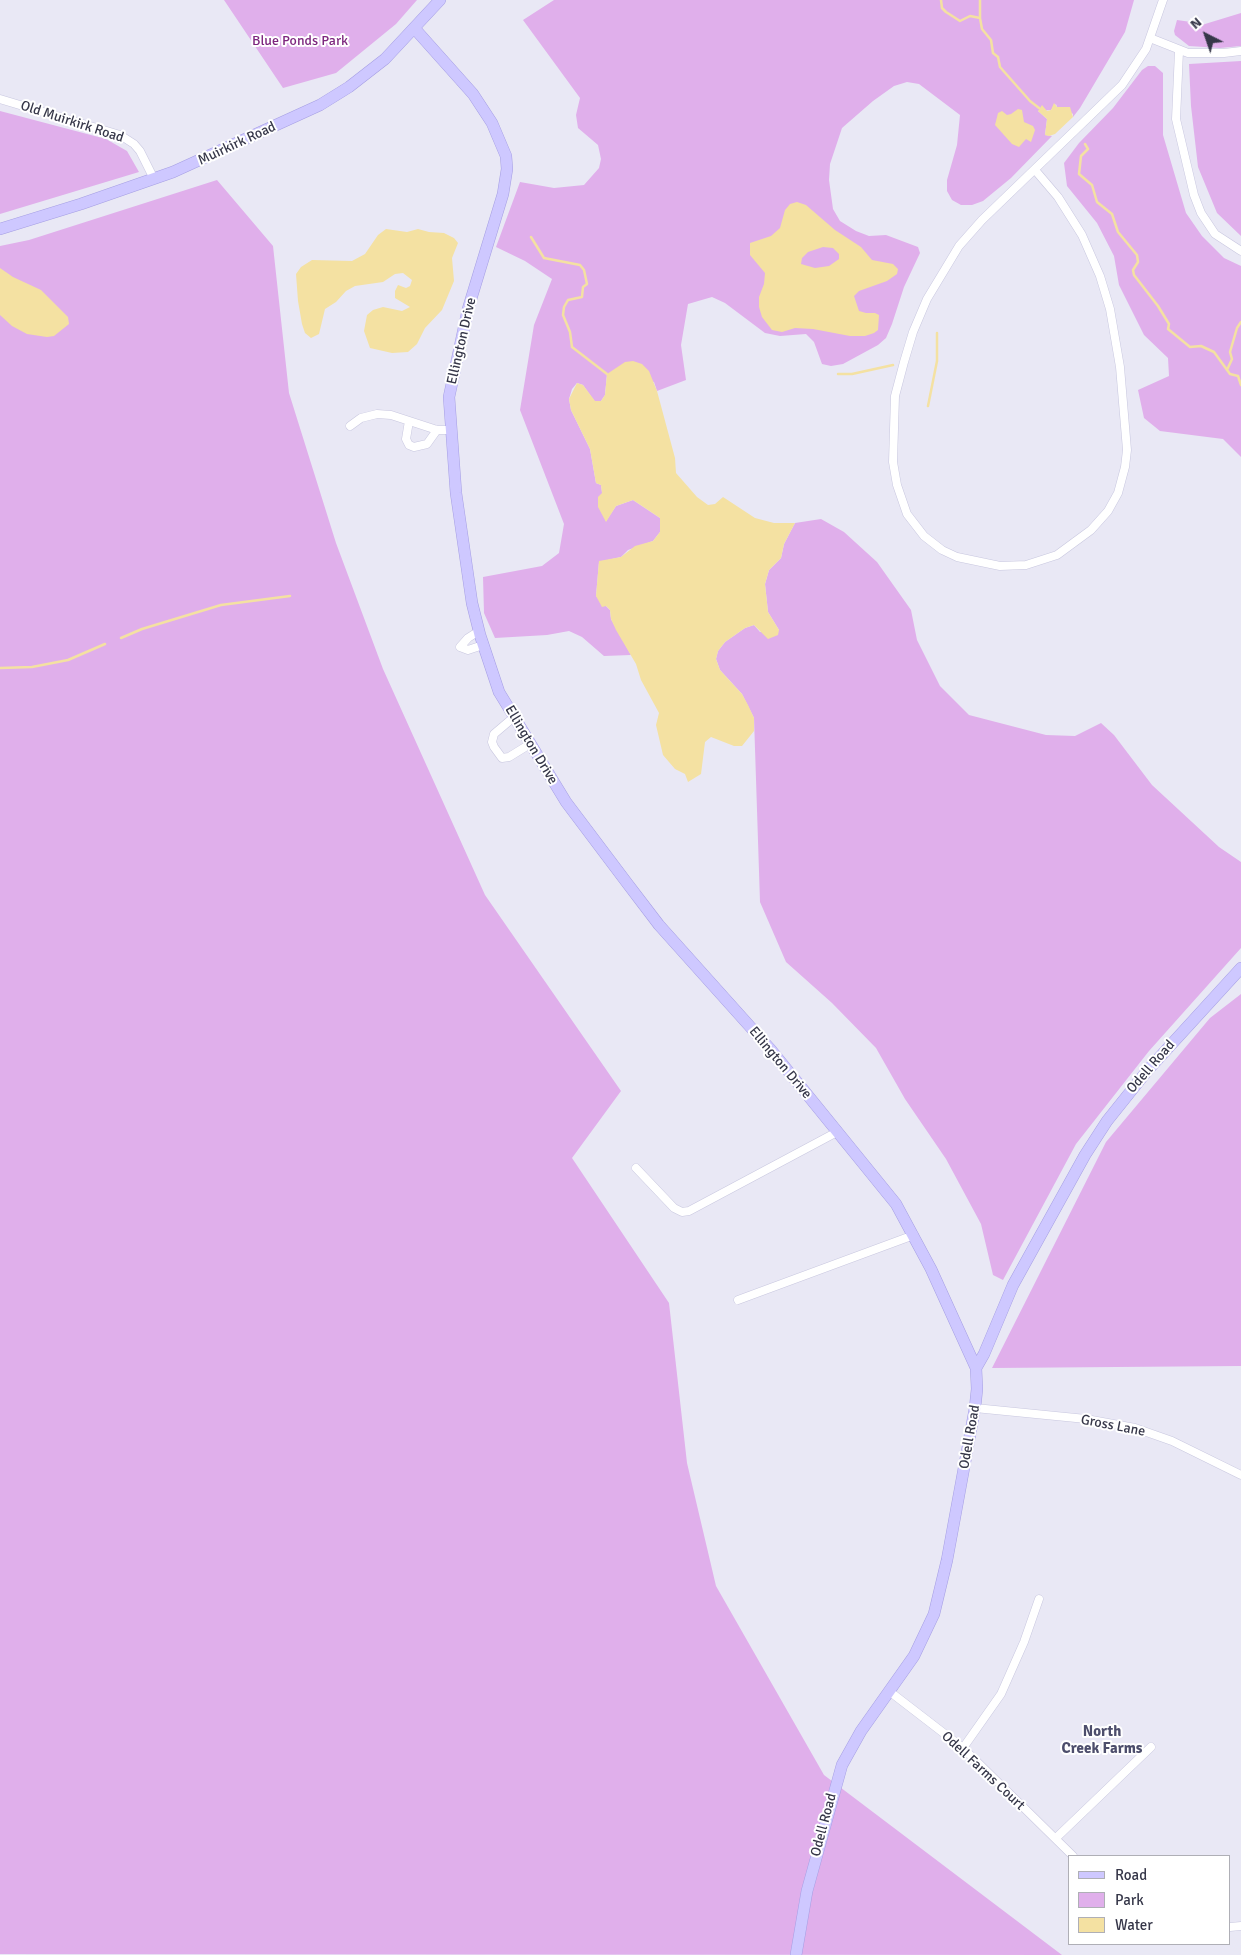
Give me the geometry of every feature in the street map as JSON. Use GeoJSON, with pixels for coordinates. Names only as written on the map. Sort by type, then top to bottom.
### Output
{"type":"FeatureCollection","features":[{"type":"Feature","properties":{"kind":"street","name":"Muirkirk Road"},"geometry":{"type":"LineString","coordinates":[[0,228],[81,204],[154,179],[207,158],[320,105],[368,72],[415,29],[440,0]]}},
{"type":"Feature","properties":{"kind":"street"},"geometry":{"type":"LineString","coordinates":[[1035,170],[1058,197],[1082,235],[1100,276],[1110,309],[1120,367],[1127,450],[1125,467],[1118,493],[1108,511],[1091,530],[1057,555],[1026,565],[1000,566],[973,561],[942,550],[924,536],[906,514],[897,485],[893,462],[895,396],[913,332],[927,299],[959,246],[982,220],[1122,85],[1138,62],[1150,38],[1163,0]]}},
{"type":"Feature","properties":{"kind":"street","name":"Ellington Drive"},"geometry":{"type":"LineString","coordinates":[[415,29],[473,94],[502,142],[507,169],[499,212],[468,309],[455,360],[449,397],[450,430],[461,533],[479,631],[499,692],[566,802],[654,918],[770,1050],[896,1204],[914,1235],[955,1319],[976,1368]]}},
{"type":"Feature","properties":{"kind":"street"},"geometry":{"type":"LineString","coordinates":[[1150,38],[1178,51],[1188,53],[1224,54],[1241,51]]}},
{"type":"Feature","properties":{"kind":"street"},"geometry":{"type":"LineString","coordinates":[[1178,51],[1176,119],[1191,187],[1201,213],[1214,234],[1241,251]]}},
{"type":"Feature","properties":{"kind":"street","name":"Old Muirkirk Road"},"geometry":{"type":"LineString","coordinates":[[0,99],[120,135],[134,144],[149,167],[154,179]]}},
{"type":"Feature","properties":{"kind":"street"},"geometry":{"type":"LineString","coordinates":[[350,426],[361,418],[377,414],[391,415],[437,430],[450,430]]}},
{"type":"Feature","properties":{"kind":"street"},"geometry":{"type":"LineString","coordinates":[[408,421],[406,439],[409,445],[414,447],[427,444],[437,430]]}},
{"type":"Feature","properties":{"kind":"street"},"geometry":{"type":"LineString","coordinates":[[479,631],[463,642],[460,647],[468,650],[483,645]]}},
{"type":"Feature","properties":{"kind":"street"},"geometry":{"type":"LineString","coordinates":[[514,717],[494,734],[492,742],[494,747],[502,758],[510,757],[530,744]]}},
{"type":"Feature","properties":{"kind":"street","name":"Odell Road"},"geometry":{"type":"LineString","coordinates":[[796,1955],[807,1891],[840,1772],[861,1731],[914,1656],[934,1614],[947,1560],[975,1408],[977,1390],[976,1368],[984,1354],[1001,1311],[1028,1256],[1085,1155],[1103,1128],[1147,1071],[1241,968]]}},
{"type":"Feature","properties":{"kind":"street"},"geometry":{"type":"LineString","coordinates":[[636,1168],[677,1212],[688,1211],[837,1132]]}},
{"type":"Feature","properties":{"kind":"street"},"geometry":{"type":"LineString","coordinates":[[738,1300],[914,1235]]}},
{"type":"Feature","properties":{"kind":"street","name":"Gross Lane"},"geometry":{"type":"LineString","coordinates":[[975,1408],[1086,1419],[1135,1428],[1172,1441],[1241,1475]]}},
{"type":"Feature","properties":{"kind":"street"},"geometry":{"type":"LineString","coordinates":[[963,1748],[1001,1694],[1024,1642],[1039,1599]]}},
{"type":"Feature","properties":{"kind":"street","name":"Odell Farms Court"},"geometry":{"type":"LineString","coordinates":[[889,1691],[963,1748],[1072,1855]]}},
{"type":"Feature","properties":{"kind":"street"},"geometry":{"type":"LineString","coordinates":[[1056,1838],[1151,1748]]}},
{"type":"Feature","properties":{"kind":"green space","name":"Blue Ponds Park"},"geometry":{"type":"Polygon","coordinates":[[[224,0],[417,0],[396,24],[336,73],[283,88],[224,0]]]}},
{"type":"Feature","properties":{"kind":"green space"},"geometry":{"type":"Polygon","coordinates":[[[554,0],[1134,0],[1125,32],[1080,108],[1073,117],[1073,114],[1063,107],[1057,107],[1056,104],[1051,110],[1038,111],[1047,119],[1045,135],[1052,136],[1011,178],[983,201],[972,205],[961,205],[952,200],[947,191],[947,180],[957,145],[960,115],[919,84],[907,82],[894,86],[873,101],[842,128],[830,164],[829,180],[833,209],[840,221],[856,231],[869,236],[886,235],[918,247],[920,253],[904,287],[886,338],[878,345],[843,364],[831,366],[822,364],[814,342],[806,334],[780,336],[765,333],[725,303],[712,297],[688,304],[681,345],[686,380],[657,391],[654,382],[607,374],[605,395],[601,401],[595,402],[583,385],[577,383],[572,389],[569,399],[571,410],[590,449],[596,483],[601,485],[606,521],[616,506],[633,500],[660,518],[660,532],[653,541],[628,550],[621,557],[599,562],[596,596],[610,610],[611,619],[631,655],[604,656],[582,637],[569,631],[547,635],[495,638],[484,613],[483,577],[542,566],[559,553],[564,524],[520,410],[534,325],[552,279],[525,261],[496,247],[520,182],[554,188],[584,185],[599,168],[601,159],[598,145],[578,128],[576,115],[580,98],[523,20],[554,0]]]}},
{"type":"Feature","properties":{"kind":"green space"},"geometry":{"type":"Polygon","coordinates":[[[1241,13],[1241,46],[1220,48],[1189,46],[1175,35],[1174,31],[1177,20],[1205,24],[1241,13]]]}},
{"type":"Feature","properties":{"kind":"green space"},"geometry":{"type":"Polygon","coordinates":[[[1241,61],[1241,236],[1217,213],[1198,167],[1191,106],[1189,64],[1241,61]]]}},
{"type":"Feature","properties":{"kind":"green space"},"geometry":{"type":"Polygon","coordinates":[[[1148,66],[1155,66],[1163,73],[1163,135],[1186,213],[1202,236],[1224,258],[1241,266],[1241,457],[1223,439],[1160,431],[1144,418],[1138,390],[1169,376],[1168,358],[1144,335],[1119,285],[1114,256],[1097,223],[1067,186],[1064,163],[1079,143],[1113,108],[1142,70],[1148,66]]]}},
{"type":"Feature","properties":{"kind":"green space"},"geometry":{"type":"Polygon","coordinates":[[[0,111],[106,139],[127,151],[139,172],[0,214],[0,111]]]}},
{"type":"Feature","properties":{"kind":"green space"},"geometry":{"type":"Polygon","coordinates":[[[217,180],[273,246],[289,393],[336,543],[383,669],[485,895],[621,1091],[572,1158],[669,1303],[687,1463],[716,1586],[824,1775],[1062,1955],[0,1954],[0,246],[29,240],[217,180]]]}},
{"type":"Feature","properties":{"kind":"green space"},"geometry":{"type":"Polygon","coordinates":[[[821,519],[844,532],[877,562],[911,610],[917,640],[940,686],[969,715],[1046,735],[1075,736],[1101,723],[1114,735],[1152,785],[1219,847],[1241,862],[1241,948],[1149,1051],[1076,1144],[1003,1280],[993,1275],[981,1224],[946,1159],[905,1099],[876,1048],[832,1003],[786,962],[760,902],[754,718],[742,694],[720,670],[716,659],[718,651],[725,642],[745,628],[754,625],[760,632],[779,630],[768,612],[765,584],[769,570],[781,558],[784,544],[795,523],[821,519]]]}},
{"type":"Feature","properties":{"kind":"green space"},"geometry":{"type":"Polygon","coordinates":[[[1241,994],[1241,1366],[992,1368],[1106,1142],[1210,1018],[1241,994]]]}},
{"type":"Feature","properties":{"kind":"water"},"geometry":{"type":"Polygon","coordinates":[[[1054,103],[1057,107],[1070,107],[1073,117],[1055,134],[1049,136],[1045,135],[1047,119],[1038,111],[1042,105],[1047,111],[1051,110],[1054,103]]]}},
{"type":"Feature","properties":{"kind":"water"},"geometry":{"type":"Polygon","coordinates":[[[1018,109],[1022,110],[1024,122],[1033,126],[1035,130],[1031,142],[1026,139],[1019,147],[1012,144],[995,125],[998,113],[1002,111],[1007,115],[1018,109]]]}},
{"type":"Feature","properties":{"kind":"water"},"geometry":{"type":"Polygon","coordinates":[[[797,202],[806,205],[835,230],[861,247],[872,260],[893,264],[898,269],[897,274],[887,281],[859,291],[854,296],[859,311],[879,315],[878,330],[874,333],[865,336],[850,336],[813,329],[795,328],[782,332],[772,330],[762,317],[759,297],[764,284],[765,273],[750,255],[750,243],[771,236],[780,228],[785,210],[790,204],[797,202]],[[823,247],[808,252],[802,258],[801,264],[815,268],[829,266],[839,259],[839,254],[833,248],[823,247]]]}},
{"type":"Feature","properties":{"kind":"water"},"geometry":{"type":"Polygon","coordinates":[[[386,229],[407,232],[418,229],[444,233],[454,238],[458,243],[452,258],[454,281],[442,310],[425,328],[417,344],[408,352],[392,353],[370,348],[364,331],[367,315],[373,310],[383,307],[402,311],[410,307],[395,298],[395,291],[398,285],[406,288],[410,286],[412,280],[403,273],[395,274],[383,282],[355,286],[346,291],[336,302],[325,309],[319,334],[311,338],[305,333],[302,324],[296,274],[301,267],[312,260],[352,261],[365,254],[378,235],[386,229]]]}},
{"type":"Feature","properties":{"kind":"water"},"geometry":{"type":"Polygon","coordinates":[[[0,268],[13,277],[41,290],[68,317],[69,324],[54,336],[47,337],[27,334],[12,326],[0,315],[0,268]]]}},
{"type":"Feature","properties":{"kind":"water"},"geometry":{"type":"Polygon","coordinates":[[[633,361],[642,364],[649,371],[657,391],[675,458],[676,473],[697,497],[708,505],[715,504],[723,497],[755,518],[774,523],[795,523],[784,544],[781,558],[769,570],[765,584],[768,612],[779,630],[778,635],[768,639],[754,625],[745,628],[725,642],[718,651],[716,659],[720,670],[742,694],[748,705],[754,718],[754,731],[742,746],[734,746],[711,737],[705,742],[701,774],[688,782],[685,774],[675,769],[663,755],[656,725],[659,713],[641,680],[636,664],[616,630],[611,619],[610,610],[606,606],[602,607],[596,596],[599,561],[621,557],[635,546],[653,541],[660,532],[660,518],[633,500],[616,506],[606,522],[598,507],[598,497],[602,493],[601,485],[596,483],[590,449],[571,410],[569,399],[577,383],[583,385],[595,401],[601,401],[605,395],[607,374],[625,362],[633,361]]]}},
{"type":"Feature","properties":{"kind":"waterway"},"geometry":{"type":"LineString","coordinates":[[941,0],[942,8],[960,21],[970,16],[980,18],[982,29],[991,40],[993,53],[998,57],[1000,67],[1030,101],[1039,108]]}},
{"type":"Feature","properties":{"kind":"waterway"},"geometry":{"type":"LineString","coordinates":[[980,0],[980,18]]}},
{"type":"Feature","properties":{"kind":"waterway"},"geometry":{"type":"LineString","coordinates":[[1085,144],[1088,149],[1081,156],[1079,174],[1092,185],[1097,202],[1112,214],[1118,232],[1137,255],[1138,262],[1133,270],[1134,275],[1158,306],[1169,324],[1168,329],[1190,347],[1201,346],[1214,352],[1230,374],[1238,376],[1241,385]]}},
{"type":"Feature","properties":{"kind":"waterway"},"geometry":{"type":"LineString","coordinates":[[531,237],[544,258],[580,265],[584,270],[587,284],[583,287],[582,297],[568,300],[564,307],[563,315],[570,332],[572,347],[607,374]]}},
{"type":"Feature","properties":{"kind":"waterway"},"geometry":{"type":"LineString","coordinates":[[1227,370],[1232,359],[1230,352],[1237,328],[1241,322]]}},
{"type":"Feature","properties":{"kind":"waterway"},"geometry":{"type":"LineString","coordinates":[[928,406],[937,361],[937,333]]}},
{"type":"Feature","properties":{"kind":"waterway"},"geometry":{"type":"LineString","coordinates":[[838,374],[852,374],[893,365]]}},
{"type":"Feature","properties":{"kind":"waterway"},"geometry":{"type":"LineString","coordinates":[[121,638],[142,629],[221,605],[290,596]]}},
{"type":"Feature","properties":{"kind":"waterway"},"geometry":{"type":"LineString","coordinates":[[0,668],[32,667],[68,660],[105,644]]}},
{"type":"Feature","properties":{"kind":"district","name":"North Creek Farms"},"geometry":{"type":"Point","coordinates":[1102,1740]}}]}
